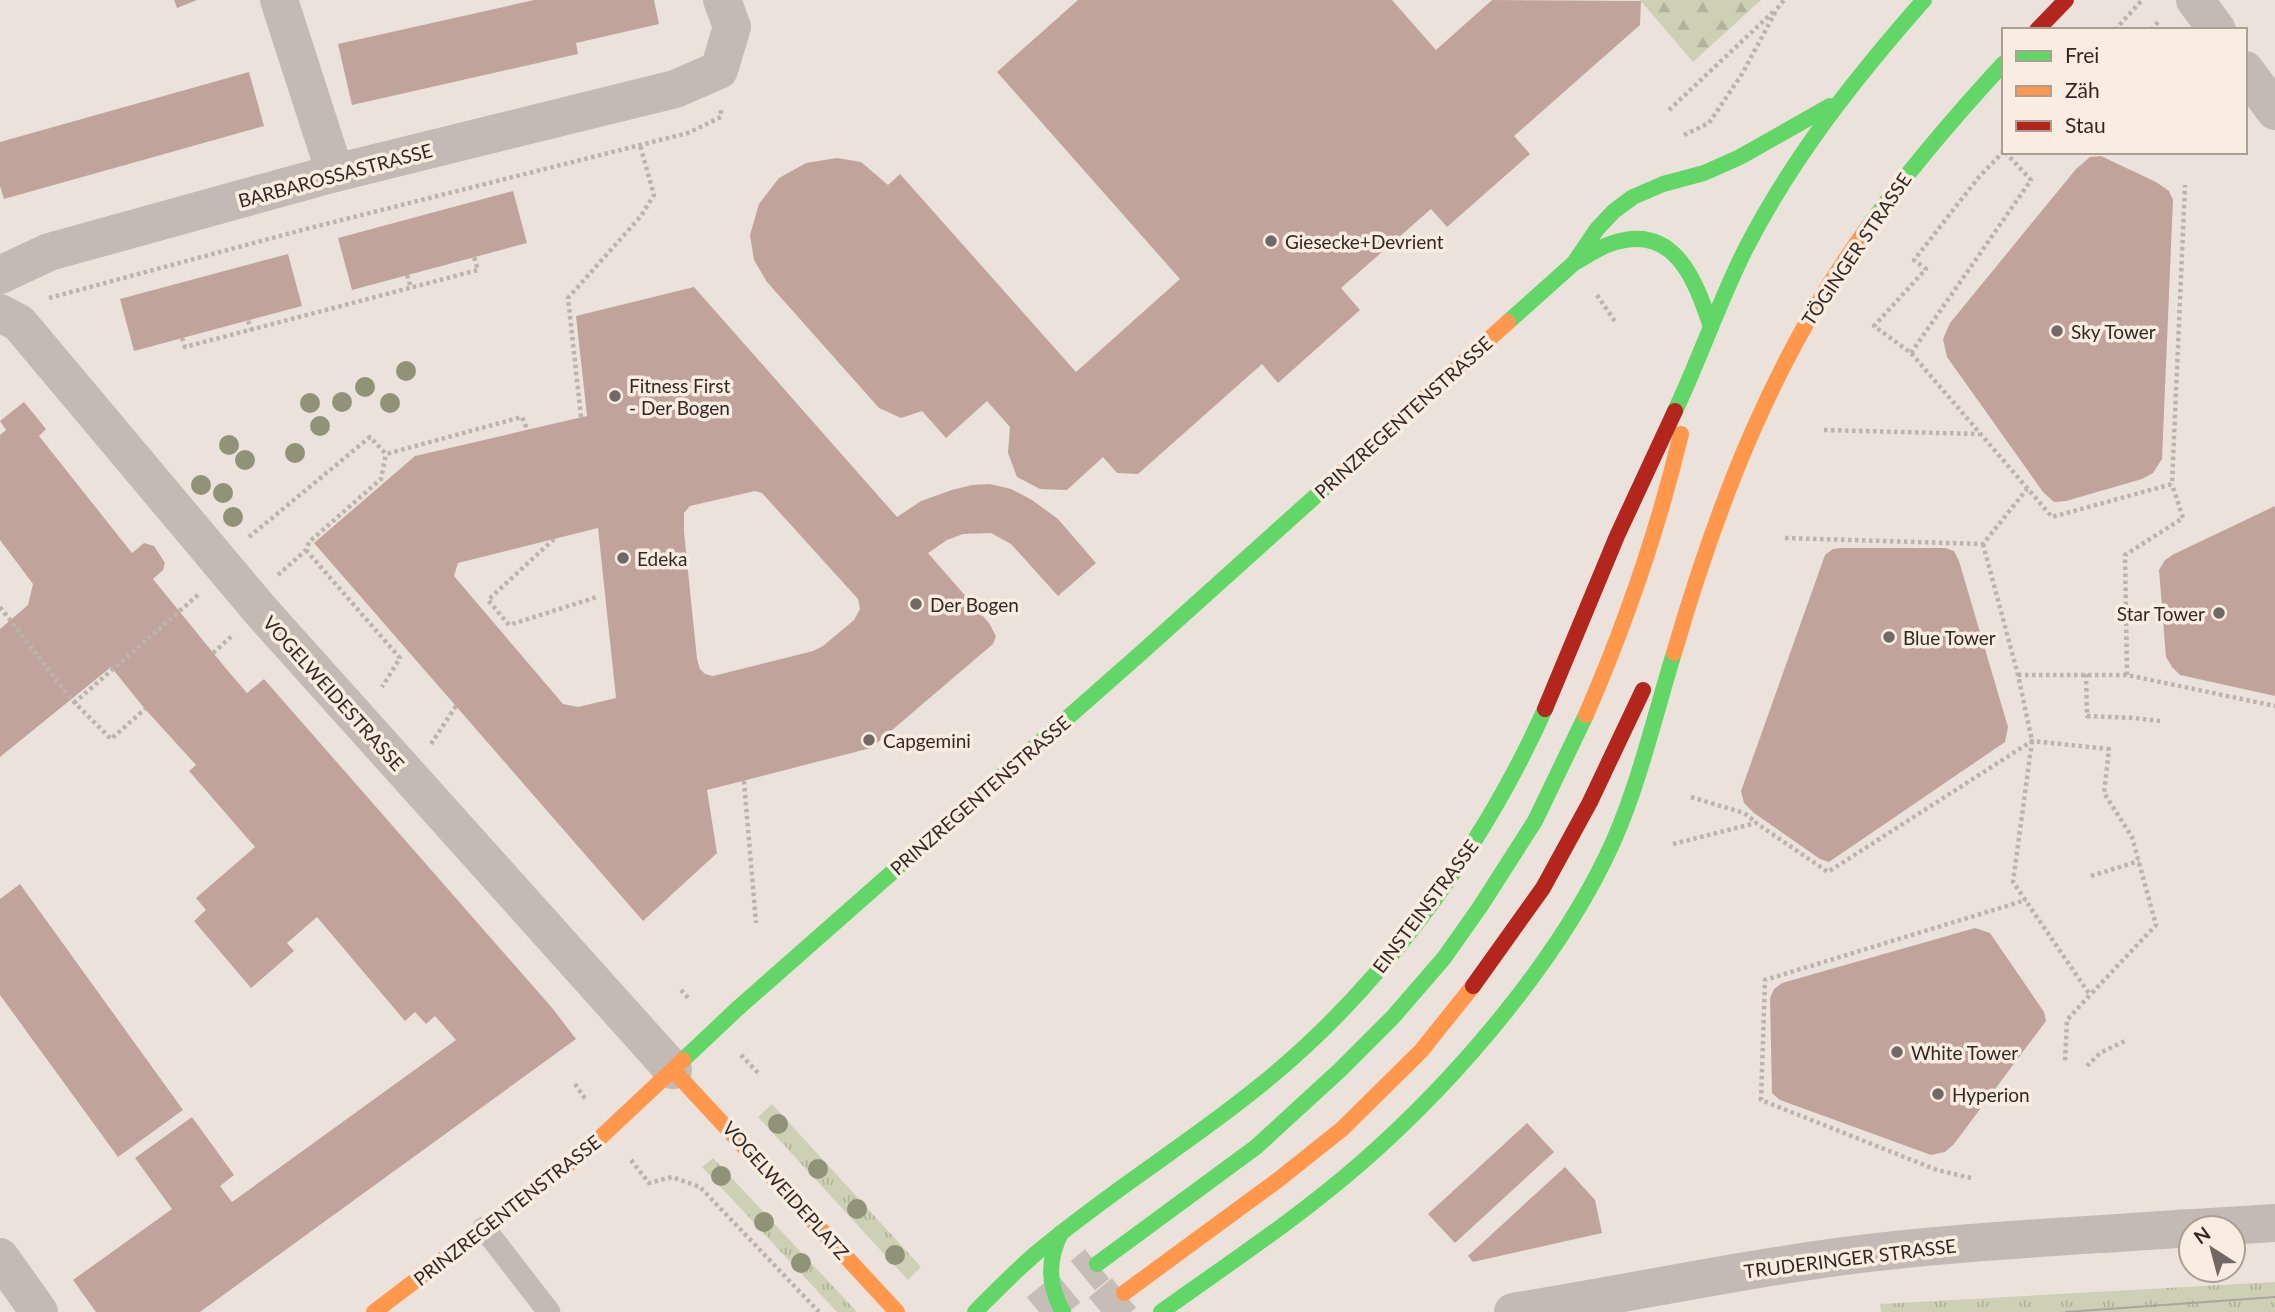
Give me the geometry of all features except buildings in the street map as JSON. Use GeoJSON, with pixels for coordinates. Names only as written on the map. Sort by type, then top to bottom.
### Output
{"type":"FeatureCollection","features":[{"type":"Feature","properties":{"kind":"main road"},"geometry":{"type":"LineString","coordinates":[[1097,1264],[1256,1147],[1340,1070],[1393,1017],[1444,958],[1480,907],[1535,821],[1583,723],[1612,655],[1669,484],[1697,363],[1751,239],[1804,152],[1841,100],[1924,0]]}},
{"type":"Feature","properties":{"kind":"main road"},"geometry":{"type":"LineString","coordinates":[[2038,28],[2066,0]]}},
{"type":"Feature","properties":{"kind":"main road","name":"TÖGINGER STRASSE"},"geometry":{"type":"LineString","coordinates":[[1697,574],[1755,420],[1797,336],[1831,278],[1880,207],[1938,135],[2002,65]]}},
{"type":"Feature","properties":{"kind":"main road"},"geometry":{"type":"LineString","coordinates":[[1574,263],[1597,229],[1633,197],[1663,184],[1704,173],[1740,157],[1841,100]]}},
{"type":"Feature","properties":{"kind":"main road"},"geometry":{"type":"LineString","coordinates":[[1574,263],[1612,243],[1642,238],[1659,242],[1684,263],[1691,274],[1711,327]]}},
{"type":"Feature","properties":{"kind":"main road","name":"PRINZREGENTENSTRASSE"},"geometry":{"type":"LineString","coordinates":[[374,1312],[587,1150],[747,1000],[1142,653],[1574,263]]}},
{"type":"Feature","properties":{"kind":"main road","name":"EINSTEINSTRASSE"},"geometry":{"type":"LineString","coordinates":[[975,1312],[1009,1277],[1061,1233],[1258,1088],[1315,1037],[1369,980],[1446,882],[1490,815],[1544,712],[1641,482],[1697,363]]}},
{"type":"Feature","properties":{"kind":"main road"},"geometry":{"type":"LineString","coordinates":[[1124,1293],[1342,1129],[1412,1060],[1452,1012],[1518,925],[1567,847],[1697,574]]}},
{"type":"Feature","properties":{"kind":"main road"},"geometry":{"type":"LineString","coordinates":[[1161,1312],[1255,1245],[1360,1163],[1431,1098],[1510,1004],[1578,905],[1608,854],[1641,765],[1697,574]]}},
{"type":"Feature","properties":{"kind":"main road","name":"VOGELWEIDEPLATZ"},"geometry":{"type":"LineString","coordinates":[[673,1070],[897,1312]]}},
{"type":"Feature","properties":{"kind":"main road"},"geometry":{"type":"LineString","coordinates":[[1061,1233],[1048,1273],[1051,1290],[1063,1312]]}},
{"type":"Feature","properties":{"kind":"street"},"geometry":{"type":"LineString","coordinates":[[279,0],[335,173]]}},
{"type":"Feature","properties":{"kind":"street"},"geometry":{"type":"LineString","coordinates":[[719,70],[732,27],[722,0]]}},
{"type":"Feature","properties":{"kind":"street"},"geometry":{"type":"LineString","coordinates":[[2195,0],[2216,28]]}},
{"type":"Feature","properties":{"kind":"street","name":"BARBAROSSASTRASSE"},"geometry":{"type":"LineString","coordinates":[[0,275],[49,252],[335,173],[675,89],[719,70]]}},
{"type":"Feature","properties":{"kind":"street"},"geometry":{"type":"LineString","coordinates":[[2247,73],[2275,111]]}},
{"type":"Feature","properties":{"kind":"street","name":"VOGELWEIDESTRASSE"},"geometry":{"type":"LineString","coordinates":[[3,315],[19,323],[210,577],[359,721],[673,1070]]}},
{"type":"Feature","properties":{"kind":"street","name":"TRUDERINGER STRASSE"},"geometry":{"type":"LineString","coordinates":[[2247,1225],[2275,1223]]}},
{"type":"Feature","properties":{"kind":"street","name":"TRUDERINGER STRASSE"},"geometry":{"type":"LineString","coordinates":[[1513,1312],[1731,1273],[1896,1250],[2177,1229]]}},
{"type":"Feature","properties":{"kind":"street"},"geometry":{"type":"LineString","coordinates":[[0,1257],[39,1312]]}},
{"type":"Feature","properties":{"kind":"lane"},"geometry":{"type":"LineString","coordinates":[[484,1228],[549,1312]]}},
{"type":"Feature","properties":{"kind":"path"},"geometry":{"type":"LineString","coordinates":[[1669,110],[1784,0]]}},
{"type":"Feature","properties":{"kind":"path"},"geometry":{"type":"LineString","coordinates":[[2117,28],[2142,0]]}},
{"type":"Feature","properties":{"kind":"path"},"geometry":{"type":"LineString","coordinates":[[1674,141],[1709,124],[1742,74],[1777,9]]}},
{"type":"Feature","properties":{"kind":"path"},"geometry":{"type":"LineString","coordinates":[[2153,28],[2158,22]]}},
{"type":"Feature","properties":{"kind":"path"},"geometry":{"type":"LineString","coordinates":[[3,315],[50,298],[302,230],[688,133],[722,117],[719,70]]}},
{"type":"Feature","properties":{"kind":"path"},"geometry":{"type":"LineString","coordinates":[[580,417],[568,298],[641,216],[654,195],[640,145]]}},
{"type":"Feature","properties":{"kind":"path"},"geometry":{"type":"LineString","coordinates":[[2002,154],[1979,177],[1914,260],[1926,269],[1874,326],[1911,353],[2052,517],[2172,484]]}},
{"type":"Feature","properties":{"kind":"path"},"geometry":{"type":"LineString","coordinates":[[1911,353],[2031,180],[2006,154]]}},
{"type":"Feature","properties":{"kind":"path"},"geometry":{"type":"LineString","coordinates":[[2126,675],[2125,555],[2183,518],[2172,484],[2185,185]]}},
{"type":"Feature","properties":{"kind":"path"},"geometry":{"type":"LineString","coordinates":[[182,338],[185,347],[478,270],[474,257]]}},
{"type":"Feature","properties":{"kind":"path"},"geometry":{"type":"LineString","coordinates":[[407,275],[411,288]]}},
{"type":"Feature","properties":{"kind":"path"},"geometry":{"type":"LineString","coordinates":[[248,321],[251,330]]}},
{"type":"Feature","properties":{"kind":"path"},"geometry":{"type":"LineString","coordinates":[[386,454],[522,417],[527,429]]}},
{"type":"Feature","properties":{"kind":"path"},"geometry":{"type":"LineString","coordinates":[[1824,430],[1979,434]]}},
{"type":"Feature","properties":{"kind":"path"},"geometry":{"type":"LineString","coordinates":[[74,703],[210,577],[370,437],[386,454]]}},
{"type":"Feature","properties":{"kind":"path"},"geometry":{"type":"LineString","coordinates":[[286,568],[306,550],[309,542],[381,479],[386,454]]}},
{"type":"Feature","properties":{"kind":"path"},"geometry":{"type":"LineString","coordinates":[[1983,544],[2027,489]]}},
{"type":"Feature","properties":{"kind":"path"},"geometry":{"type":"LineString","coordinates":[[1785,538],[1983,544]]}},
{"type":"Feature","properties":{"kind":"path"},"geometry":{"type":"LineString","coordinates":[[509,625],[488,600],[554,539]]}},
{"type":"Feature","properties":{"kind":"path"},"geometry":{"type":"LineString","coordinates":[[1983,544],[2018,674],[2032,741],[2013,882],[2090,995]]}},
{"type":"Feature","properties":{"kind":"path"},"geometry":{"type":"LineString","coordinates":[[306,550],[400,658],[359,721]]}},
{"type":"Feature","properties":{"kind":"path"},"geometry":{"type":"LineString","coordinates":[[503,633],[509,625],[597,597]]}},
{"type":"Feature","properties":{"kind":"path"},"geometry":{"type":"LineString","coordinates":[[0,607],[74,703],[111,739],[145,709]]}},
{"type":"Feature","properties":{"kind":"path"},"geometry":{"type":"LineString","coordinates":[[2018,674],[2126,675],[2275,706]]}},
{"type":"Feature","properties":{"kind":"path"},"geometry":{"type":"LineString","coordinates":[[2086,674],[2087,716],[2161,722]]}},
{"type":"Feature","properties":{"kind":"path"},"geometry":{"type":"LineString","coordinates":[[1690,797],[1744,813],[1828,872],[2032,741],[2109,749],[2105,793],[2132,837],[2156,925],[2067,1020],[2066,1061]]}},
{"type":"Feature","properties":{"kind":"path"},"geometry":{"type":"LineString","coordinates":[[744,781],[756,923]]}},
{"type":"Feature","properties":{"kind":"path"},"geometry":{"type":"LineString","coordinates":[[1673,844],[1756,822]]}},
{"type":"Feature","properties":{"kind":"path"},"geometry":{"type":"LineString","coordinates":[[2091,876],[2139,861]]}},
{"type":"Feature","properties":{"kind":"path"},"geometry":{"type":"LineString","coordinates":[[1971,1178],[1937,1170],[1761,1100],[1765,980],[2026,900]]}},
{"type":"Feature","properties":{"kind":"path"},"geometry":{"type":"LineString","coordinates":[[2087,1066],[2101,1053],[2127,1040]]}},
{"type":"Feature","properties":{"kind":"path"},"geometry":{"type":"LineString","coordinates":[[649,1183],[672,1177],[700,1187],[819,1312]]}},
{"type":"Feature","properties":{"kind":"green space"},"geometry":{"type":"Polygon","coordinates":[[[1640,0],[1761,0],[1693,62],[1640,0]]]}},
{"type":"Feature","properties":{"kind":"green space"},"geometry":{"type":"Polygon","coordinates":[[[772,1104],[921,1267],[908,1280],[758,1117],[772,1104]]]}},
{"type":"Feature","properties":{"kind":"green space"},"geometry":{"type":"Polygon","coordinates":[[[713,1158],[857,1312],[837,1312],[702,1167],[713,1158]]]}},
{"type":"Feature","properties":{"kind":"green space"},"geometry":{"type":"Polygon","coordinates":[[[2275,1282],[2275,1312],[1881,1312],[1880,1304],[2247,1284],[2275,1282]]]}},
{"type":"Feature","properties":{"kind":"tunnel"},"geometry":{"type":"LineString","coordinates":[[1039,1312],[1097,1264]]}},
{"type":"Feature","properties":{"kind":"tunnel"},"geometry":{"type":"LineString","coordinates":[[1101,1312],[1124,1293]]}},
{"type":"Feature","properties":{"kind":"tram line"},"geometry":{"type":"LineString","coordinates":[[2066,1312],[2275,1297]]}},
{"type":"Feature","properties":{"kind":"traffic: fast"},"geometry":{"type":"LineString","coordinates":[[1675,411],[1745,250],[1763,216],[1827,119],[1924,0]]}},
{"type":"Feature","properties":{"kind":"traffic: fast"},"geometry":{"type":"LineString","coordinates":[[1869,226],[1934,142],[2002,65]]}},
{"type":"Feature","properties":{"kind":"traffic: fast"},"geometry":{"type":"LineString","coordinates":[[1574,263],[1597,229],[1614,211],[1633,197],[1663,184],[1704,173],[1740,157],[1830,106]]}},
{"type":"Feature","properties":{"kind":"traffic: fast"},"geometry":{"type":"LineString","coordinates":[[1576,262],[1606,246],[1632,239],[1650,240],[1665,247],[1689,273],[1711,327]]}},
{"type":"Feature","properties":{"kind":"traffic: fast"},"geometry":{"type":"LineString","coordinates":[[1508,322],[1574,263]]}},
{"type":"Feature","properties":{"kind":"traffic: fast"},"geometry":{"type":"LineString","coordinates":[[683,1060],[737,1009],[1329,484]]}},
{"type":"Feature","properties":{"kind":"traffic: fast"},"geometry":{"type":"LineString","coordinates":[[1161,1312],[1288,1222],[1361,1163],[1434,1094],[1504,1014],[1566,928],[1614,840],[1639,771],[1674,653]]}},
{"type":"Feature","properties":{"kind":"traffic: fast"},"geometry":{"type":"LineString","coordinates":[[975,1312],[1040,1250],[1252,1092],[1298,1054],[1341,1011],[1421,918],[1457,867],[1490,816],[1545,709]]}},
{"type":"Feature","properties":{"kind":"traffic: fast"},"geometry":{"type":"LineString","coordinates":[[1097,1264],[1256,1147],[1393,1017],[1444,958],[1535,821],[1586,715]]}},
{"type":"Feature","properties":{"kind":"traffic: fast"},"geometry":{"type":"LineString","coordinates":[[1061,1233],[1053,1253],[1051,1273],[1054,1292],[1063,1312]]}},
{"type":"Feature","properties":{"kind":"traffic: slow"},"geometry":{"type":"LineString","coordinates":[[1674,653],[1710,541],[1753,431],[1805,325],[1869,226]]}},
{"type":"Feature","properties":{"kind":"traffic: slow"},"geometry":{"type":"LineString","coordinates":[[1329,484],[1508,322]]}},
{"type":"Feature","properties":{"kind":"traffic: slow"},"geometry":{"type":"LineString","coordinates":[[1586,715],[1639,577],[1681,434]]}},
{"type":"Feature","properties":{"kind":"traffic: slow"},"geometry":{"type":"LineString","coordinates":[[1124,1293],[1278,1180],[1342,1129],[1421,1051],[1473,986]]}},
{"type":"Feature","properties":{"kind":"traffic: slow"},"geometry":{"type":"LineString","coordinates":[[374,1312],[587,1150],[683,1060]]}},
{"type":"Feature","properties":{"kind":"traffic: slow"},"geometry":{"type":"LineString","coordinates":[[673,1070],[897,1312]]}},
{"type":"Feature","properties":{"kind":"traffic: jam"},"geometry":{"type":"LineString","coordinates":[[2039,28],[2066,0]]}},
{"type":"Feature","properties":{"kind":"traffic: jam"},"geometry":{"type":"LineString","coordinates":[[1545,709],[1617,536],[1675,411]]}},
{"type":"Feature","properties":{"kind":"traffic: jam"},"geometry":{"type":"LineString","coordinates":[[1473,986],[1543,888],[1590,802],[1643,690]]}},
{"type":"Feature","properties":{"kind":"place","name":"Giesecke+Devrient"},"geometry":{"type":"Point","coordinates":[1271,241]}},
{"type":"Feature","properties":{"kind":"place","name":"Sky Tower"},"geometry":{"type":"Point","coordinates":[2057,331]}},
{"type":"Feature","properties":{"kind":"place","name":"Fitness First - Der Bogen"},"geometry":{"type":"Point","coordinates":[615,396]}},
{"type":"Feature","properties":{"kind":"place","name":"Edeka"},"geometry":{"type":"Point","coordinates":[623,558]}},
{"type":"Feature","properties":{"kind":"place","name":"Der Bogen"},"geometry":{"type":"Point","coordinates":[916,604]}},
{"type":"Feature","properties":{"kind":"place","name":"Star Tower"},"geometry":{"type":"Point","coordinates":[2219,613]}},
{"type":"Feature","properties":{"kind":"place","name":"Blue Tower"},"geometry":{"type":"Point","coordinates":[1889,637]}},
{"type":"Feature","properties":{"kind":"place","name":"Capgemini"},"geometry":{"type":"Point","coordinates":[869,740]}},
{"type":"Feature","properties":{"kind":"place","name":"White Tower"},"geometry":{"type":"Point","coordinates":[1897,1052]}},
{"type":"Feature","properties":{"kind":"place","name":"Hyperion"},"geometry":{"type":"Point","coordinates":[1938,1094]}}]}
